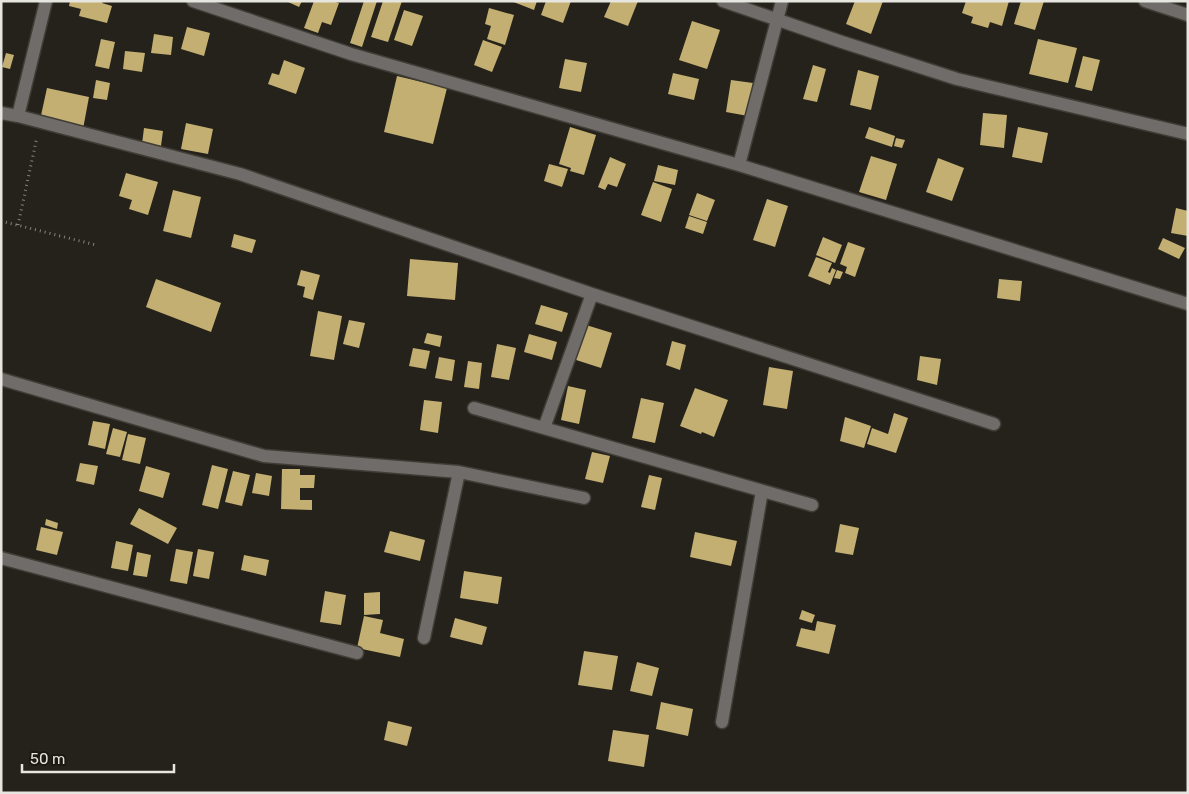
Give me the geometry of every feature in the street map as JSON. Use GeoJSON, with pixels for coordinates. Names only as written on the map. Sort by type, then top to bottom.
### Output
{"type":"FeatureCollection","features":[{"type":"Feature","properties":{"kind":"street"},"geometry":{"type":"LineString","coordinates":[[18,116],[46,1]]}},
{"type":"Feature","properties":{"kind":"street"},"geometry":{"type":"LineString","coordinates":[[194,1],[351,54],[739,165],[1188,304]]}},
{"type":"Feature","properties":{"kind":"street"},"geometry":{"type":"LineString","coordinates":[[723,1],[957,79],[1188,134]]}},
{"type":"Feature","properties":{"kind":"street"},"geometry":{"type":"LineString","coordinates":[[739,165],[782,1]]}},
{"type":"Feature","properties":{"kind":"street"},"geometry":{"type":"LineString","coordinates":[[1145,1],[1188,14]]}},
{"type":"Feature","properties":{"kind":"street"},"geometry":{"type":"LineString","coordinates":[[1,113],[240,174],[592,294],[994,424]]}},
{"type":"Feature","properties":{"kind":"street"},"geometry":{"type":"LineString","coordinates":[[544,428],[592,294]]}},
{"type":"Feature","properties":{"kind":"street"},"geometry":{"type":"LineString","coordinates":[[1,379],[264,456],[458,472],[584,498]]}},
{"type":"Feature","properties":{"kind":"street"},"geometry":{"type":"LineString","coordinates":[[474,408],[812,505]]}},
{"type":"Feature","properties":{"kind":"street"},"geometry":{"type":"LineString","coordinates":[[424,638],[458,472]]}},
{"type":"Feature","properties":{"kind":"street"},"geometry":{"type":"LineString","coordinates":[[722,722],[762,491]]}},
{"type":"Feature","properties":{"kind":"street"},"geometry":{"type":"LineString","coordinates":[[1,558],[357,653]]}},
{"type":"Feature","properties":{"kind":"path"},"geometry":{"type":"LineString","coordinates":[[18,225],[40,122]]}},
{"type":"Feature","properties":{"kind":"path"},"geometry":{"type":"LineString","coordinates":[[1,221],[96,245]]}},
{"type":"Feature","properties":{"kind":"building"},"geometry":{"type":"Polygon","coordinates":[[[70,1],[103,1],[102,3],[112,6],[107,23],[79,16],[81,9],[69,6],[70,1]]]}},
{"type":"Feature","properties":{"kind":"building"},"geometry":{"type":"Polygon","coordinates":[[[286,1],[302,1],[299,7],[286,1]]]}},
{"type":"Feature","properties":{"kind":"building"},"geometry":{"type":"Polygon","coordinates":[[[314,1],[339,3],[331,25],[322,22],[318,33],[304,28],[314,1]]]}},
{"type":"Feature","properties":{"kind":"building"},"geometry":{"type":"Polygon","coordinates":[[[364,1],[377,1],[362,47],[350,43],[364,1]]]}},
{"type":"Feature","properties":{"kind":"building"},"geometry":{"type":"Polygon","coordinates":[[[383,1],[402,1],[388,42],[371,37],[383,1]]]}},
{"type":"Feature","properties":{"kind":"building"},"geometry":{"type":"Polygon","coordinates":[[[511,1],[537,1],[534,10],[511,1]]]}},
{"type":"Feature","properties":{"kind":"building"},"geometry":{"type":"Polygon","coordinates":[[[546,1],[571,1],[563,23],[541,15],[546,1]]]}},
{"type":"Feature","properties":{"kind":"building"},"geometry":{"type":"Polygon","coordinates":[[[611,1],[638,1],[628,26],[604,17],[611,1]]]}},
{"type":"Feature","properties":{"kind":"building"},"geometry":{"type":"Polygon","coordinates":[[[855,1],[883,1],[871,34],[846,24],[855,1]]]}},
{"type":"Feature","properties":{"kind":"building"},"geometry":{"type":"Polygon","coordinates":[[[966,1],[1009,1],[1002,26],[990,22],[988,28],[971,23],[973,17],[962,13],[966,1]]]}},
{"type":"Feature","properties":{"kind":"building"},"geometry":{"type":"Polygon","coordinates":[[[1021,1],[1044,1],[1035,30],[1014,24],[1021,1]]]}},
{"type":"Feature","properties":{"kind":"building"},"geometry":{"type":"Polygon","coordinates":[[[489,8],[514,15],[505,45],[487,39],[491,26],[485,24],[489,8]]]}},
{"type":"Feature","properties":{"kind":"building"},"geometry":{"type":"Polygon","coordinates":[[[404,10],[423,16],[412,46],[394,40],[404,10]]]}},
{"type":"Feature","properties":{"kind":"building"},"geometry":{"type":"Polygon","coordinates":[[[692,21],[720,30],[707,69],[679,60],[692,21]]]}},
{"type":"Feature","properties":{"kind":"building"},"geometry":{"type":"Polygon","coordinates":[[[187,27],[210,33],[204,56],[181,49],[187,27]]]}},
{"type":"Feature","properties":{"kind":"building"},"geometry":{"type":"Polygon","coordinates":[[[154,34],[173,37],[171,55],[151,53],[154,34]]]}},
{"type":"Feature","properties":{"kind":"building"},"geometry":{"type":"Polygon","coordinates":[[[101,39],[115,42],[109,69],[95,66],[101,39]]]}},
{"type":"Feature","properties":{"kind":"building"},"geometry":{"type":"Polygon","coordinates":[[[1038,39],[1077,48],[1068,83],[1029,74],[1038,39]]]}},
{"type":"Feature","properties":{"kind":"building"},"geometry":{"type":"Polygon","coordinates":[[[483,40],[502,47],[492,72],[474,65],[483,40]]]}},
{"type":"Feature","properties":{"kind":"building"},"geometry":{"type":"Polygon","coordinates":[[[125,51],[145,53],[142,72],[123,69],[125,51]]]}},
{"type":"Feature","properties":{"kind":"building"},"geometry":{"type":"Polygon","coordinates":[[[6,53],[14,55],[10,69],[2,67],[6,53]]]}},
{"type":"Feature","properties":{"kind":"building"},"geometry":{"type":"Polygon","coordinates":[[[1083,56],[1100,60],[1092,91],[1075,87],[1083,56]]]}},
{"type":"Feature","properties":{"kind":"building"},"geometry":{"type":"Polygon","coordinates":[[[565,59],[587,63],[581,92],[559,88],[565,59]]]}},
{"type":"Feature","properties":{"kind":"building"},"geometry":{"type":"Polygon","coordinates":[[[284,60],[305,68],[296,94],[268,84],[272,73],[279,75],[284,60]]]}},
{"type":"Feature","properties":{"kind":"building"},"geometry":{"type":"Polygon","coordinates":[[[813,65],[826,69],[817,102],[803,99],[813,65]]]}},
{"type":"Feature","properties":{"kind":"building"},"geometry":{"type":"Polygon","coordinates":[[[858,70],[879,76],[871,110],[850,105],[858,70]]]}},
{"type":"Feature","properties":{"kind":"building"},"geometry":{"type":"Polygon","coordinates":[[[673,73],[699,79],[694,100],[668,94],[673,73]]]}},
{"type":"Feature","properties":{"kind":"building"},"geometry":{"type":"Polygon","coordinates":[[[397,76],[447,88],[433,144],[384,132],[397,76]]]}},
{"type":"Feature","properties":{"kind":"building"},"geometry":{"type":"Polygon","coordinates":[[[96,80],[110,83],[107,100],[93,98],[96,80]]]}},
{"type":"Feature","properties":{"kind":"building"},"geometry":{"type":"Polygon","coordinates":[[[731,80],[753,83],[748,116],[726,112],[731,80]]]}},
{"type":"Feature","properties":{"kind":"building"},"geometry":{"type":"Polygon","coordinates":[[[47,88],[89,97],[83,129],[40,120],[47,88]]]}},
{"type":"Feature","properties":{"kind":"building"},"geometry":{"type":"Polygon","coordinates":[[[983,113],[1007,115],[1004,148],[980,145],[983,113]]]}},
{"type":"Feature","properties":{"kind":"building"},"geometry":{"type":"Polygon","coordinates":[[[186,123],[213,129],[208,154],[181,149],[186,123]]]}},
{"type":"Feature","properties":{"kind":"building"},"geometry":{"type":"Polygon","coordinates":[[[570,127],[596,135],[584,175],[570,171],[571,168],[559,164],[570,127]]]}},
{"type":"Feature","properties":{"kind":"building"},"geometry":{"type":"Polygon","coordinates":[[[869,127],[895,136],[892,147],[865,138],[869,127]]]}},
{"type":"Feature","properties":{"kind":"building"},"geometry":{"type":"Polygon","coordinates":[[[1018,127],[1048,133],[1042,163],[1012,157],[1018,127]]]}},
{"type":"Feature","properties":{"kind":"building"},"geometry":{"type":"Polygon","coordinates":[[[144,128],[163,131],[161,146],[142,144],[144,128]]]}},
{"type":"Feature","properties":{"kind":"building"},"geometry":{"type":"Polygon","coordinates":[[[896,138],[905,140],[902,148],[894,146],[896,138]]]}},
{"type":"Feature","properties":{"kind":"building"},"geometry":{"type":"Polygon","coordinates":[[[871,156],[897,164],[886,200],[859,192],[871,156]]]}},
{"type":"Feature","properties":{"kind":"building"},"geometry":{"type":"Polygon","coordinates":[[[610,157],[626,164],[617,187],[608,184],[605,190],[598,187],[610,157]]]}},
{"type":"Feature","properties":{"kind":"building"},"geometry":{"type":"Polygon","coordinates":[[[938,158],[964,168],[952,201],[926,192],[938,158]]]}},
{"type":"Feature","properties":{"kind":"building"},"geometry":{"type":"Polygon","coordinates":[[[549,164],[568,169],[562,187],[544,181],[549,164]]]}},
{"type":"Feature","properties":{"kind":"building"},"geometry":{"type":"Polygon","coordinates":[[[658,165],[678,170],[675,185],[654,181],[658,165]]]}},
{"type":"Feature","properties":{"kind":"building"},"geometry":{"type":"Polygon","coordinates":[[[126,173],[158,182],[148,215],[129,209],[132,200],[119,196],[126,173]]]}},
{"type":"Feature","properties":{"kind":"building"},"geometry":{"type":"Polygon","coordinates":[[[653,182],[672,189],[661,222],[641,215],[653,182]]]}},
{"type":"Feature","properties":{"kind":"building"},"geometry":{"type":"Polygon","coordinates":[[[173,190],[201,197],[191,238],[163,231],[173,190]]]}},
{"type":"Feature","properties":{"kind":"building"},"geometry":{"type":"Polygon","coordinates":[[[697,193],[715,200],[707,221],[689,215],[697,193]]]}},
{"type":"Feature","properties":{"kind":"building"},"geometry":{"type":"Polygon","coordinates":[[[767,199],[788,206],[775,247],[753,240],[767,199]]]}},
{"type":"Feature","properties":{"kind":"building"},"geometry":{"type":"Polygon","coordinates":[[[1176,208],[1188,211],[1188,236],[1171,233],[1176,208]]]}},
{"type":"Feature","properties":{"kind":"building"},"geometry":{"type":"Polygon","coordinates":[[[689,216],[707,222],[703,234],[685,228],[689,216]]]}},
{"type":"Feature","properties":{"kind":"building"},"geometry":{"type":"Polygon","coordinates":[[[234,234],[256,240],[252,253],[231,247],[234,234]]]}},
{"type":"Feature","properties":{"kind":"building"},"geometry":{"type":"Polygon","coordinates":[[[823,237],[842,245],[835,263],[816,255],[823,237]]]}},
{"type":"Feature","properties":{"kind":"building"},"geometry":{"type":"Polygon","coordinates":[[[1163,238],[1185,248],[1179,259],[1158,249],[1163,238]]]}},
{"type":"Feature","properties":{"kind":"building"},"geometry":{"type":"Polygon","coordinates":[[[848,242],[865,248],[855,277],[845,273],[847,267],[840,264],[848,242]]]}},
{"type":"Feature","properties":{"kind":"building"},"geometry":{"type":"Polygon","coordinates":[[[816,257],[832,263],[828,272],[830,273],[832,268],[836,270],[830,285],[808,276],[816,257]]]}},
{"type":"Feature","properties":{"kind":"building"},"geometry":{"type":"Polygon","coordinates":[[[410,259],[458,263],[455,300],[407,296],[410,259]]]}},
{"type":"Feature","properties":{"kind":"building"},"geometry":{"type":"Polygon","coordinates":[[[301,270],[320,275],[313,300],[303,297],[305,287],[297,285],[301,270]]]}},
{"type":"Feature","properties":{"kind":"building"},"geometry":{"type":"Polygon","coordinates":[[[837,270],[843,272],[840,279],[834,278],[837,270]]]}},
{"type":"Feature","properties":{"kind":"building"},"geometry":{"type":"Polygon","coordinates":[[[156,279],[221,303],[211,332],[146,307],[156,279]]]}},
{"type":"Feature","properties":{"kind":"building"},"geometry":{"type":"Polygon","coordinates":[[[999,279],[1022,281],[1020,301],[997,298],[999,279]]]}},
{"type":"Feature","properties":{"kind":"building"},"geometry":{"type":"Polygon","coordinates":[[[541,305],[568,313],[562,332],[535,324],[541,305]]]}},
{"type":"Feature","properties":{"kind":"building"},"geometry":{"type":"Polygon","coordinates":[[[318,311],[342,316],[334,360],[310,356],[318,311]]]}},
{"type":"Feature","properties":{"kind":"building"},"geometry":{"type":"Polygon","coordinates":[[[349,320],[365,323],[359,348],[343,344],[349,320]]]}},
{"type":"Feature","properties":{"kind":"building"},"geometry":{"type":"Polygon","coordinates":[[[583,324],[612,333],[601,368],[573,359],[583,324]]]}},
{"type":"Feature","properties":{"kind":"building"},"geometry":{"type":"Polygon","coordinates":[[[427,333],[442,336],[440,347],[424,343],[427,333]]]}},
{"type":"Feature","properties":{"kind":"building"},"geometry":{"type":"Polygon","coordinates":[[[529,334],[557,342],[552,360],[524,352],[529,334]]]}},
{"type":"Feature","properties":{"kind":"building"},"geometry":{"type":"Polygon","coordinates":[[[672,341],[686,345],[680,370],[666,365],[672,341]]]}},
{"type":"Feature","properties":{"kind":"building"},"geometry":{"type":"Polygon","coordinates":[[[497,344],[516,348],[509,380],[491,377],[497,344]]]}},
{"type":"Feature","properties":{"kind":"building"},"geometry":{"type":"Polygon","coordinates":[[[413,348],[430,351],[426,369],[409,366],[413,348]]]}},
{"type":"Feature","properties":{"kind":"building"},"geometry":{"type":"Polygon","coordinates":[[[920,356],[941,359],[937,385],[917,380],[920,356]]]}},
{"type":"Feature","properties":{"kind":"building"},"geometry":{"type":"Polygon","coordinates":[[[439,357],[455,360],[452,381],[435,378],[439,357]]]}},
{"type":"Feature","properties":{"kind":"building"},"geometry":{"type":"Polygon","coordinates":[[[468,361],[482,363],[479,389],[464,387],[468,361]]]}},
{"type":"Feature","properties":{"kind":"building"},"geometry":{"type":"Polygon","coordinates":[[[769,367],[793,371],[787,409],[763,405],[769,367]]]}},
{"type":"Feature","properties":{"kind":"building"},"geometry":{"type":"Polygon","coordinates":[[[568,386],[586,390],[579,424],[561,420],[568,386]]]}},
{"type":"Feature","properties":{"kind":"building"},"geometry":{"type":"Polygon","coordinates":[[[695,388],[728,400],[714,437],[680,426],[695,388]]]}},
{"type":"Feature","properties":{"kind":"building"},"geometry":{"type":"Polygon","coordinates":[[[641,398],[664,403],[655,443],[632,438],[641,398]]]}},
{"type":"Feature","properties":{"kind":"building"},"geometry":{"type":"Polygon","coordinates":[[[424,400],[442,402],[438,433],[420,430],[424,400]]]}},
{"type":"Feature","properties":{"kind":"building"},"geometry":{"type":"Polygon","coordinates":[[[894,413],[908,418],[896,453],[867,444],[872,428],[888,434],[894,413]]]}},
{"type":"Feature","properties":{"kind":"building"},"geometry":{"type":"Polygon","coordinates":[[[845,417],[871,426],[864,448],[840,441],[845,417]]]}},
{"type":"Feature","properties":{"kind":"building"},"geometry":{"type":"Polygon","coordinates":[[[93,421],[110,424],[105,449],[88,445],[93,421]]]}},
{"type":"Feature","properties":{"kind":"building"},"geometry":{"type":"Polygon","coordinates":[[[113,428],[127,432],[120,457],[106,454],[113,428]]]}},
{"type":"Feature","properties":{"kind":"building"},"geometry":{"type":"Polygon","coordinates":[[[128,434],[146,438],[140,464],[122,460],[128,434]]]}},
{"type":"Feature","properties":{"kind":"building"},"geometry":{"type":"Polygon","coordinates":[[[592,452],[610,456],[603,483],[585,479],[592,452]]]}},
{"type":"Feature","properties":{"kind":"building"},"geometry":{"type":"Polygon","coordinates":[[[80,463],[98,466],[94,485],[76,481],[80,463]]]}},
{"type":"Feature","properties":{"kind":"building"},"geometry":{"type":"Polygon","coordinates":[[[212,465],[228,469],[218,509],[202,505],[212,465]]]}},
{"type":"Feature","properties":{"kind":"building"},"geometry":{"type":"Polygon","coordinates":[[[146,466],[170,473],[163,498],[139,491],[146,466]]]}},
{"type":"Feature","properties":{"kind":"building"},"geometry":{"type":"Polygon","coordinates":[[[282,469],[300,469],[300,475],[315,475],[314,488],[300,488],[300,500],[312,500],[312,510],[281,509],[282,469]]]}},
{"type":"Feature","properties":{"kind":"building"},"geometry":{"type":"Polygon","coordinates":[[[233,471],[250,475],[242,506],[225,502],[233,471]]]}},
{"type":"Feature","properties":{"kind":"building"},"geometry":{"type":"Polygon","coordinates":[[[256,473],[272,476],[269,496],[252,493],[256,473]]]}},
{"type":"Feature","properties":{"kind":"building"},"geometry":{"type":"Polygon","coordinates":[[[649,475],[662,478],[655,510],[641,507],[649,475]]]}},
{"type":"Feature","properties":{"kind":"building"},"geometry":{"type":"Polygon","coordinates":[[[139,508],[177,528],[168,544],[130,524],[139,508]]]}},
{"type":"Feature","properties":{"kind":"building"},"geometry":{"type":"Polygon","coordinates":[[[46,519],[58,523],[57,529],[45,525],[46,519]]]}},
{"type":"Feature","properties":{"kind":"building"},"geometry":{"type":"Polygon","coordinates":[[[840,524],[859,528],[853,555],[835,552],[840,524]]]}},
{"type":"Feature","properties":{"kind":"building"},"geometry":{"type":"Polygon","coordinates":[[[41,527],[63,532],[57,555],[36,550],[41,527]]]}},
{"type":"Feature","properties":{"kind":"building"},"geometry":{"type":"Polygon","coordinates":[[[390,531],[425,540],[420,561],[384,552],[390,531]]]}},
{"type":"Feature","properties":{"kind":"building"},"geometry":{"type":"Polygon","coordinates":[[[695,532],[737,541],[731,566],[690,557],[695,532]]]}},
{"type":"Feature","properties":{"kind":"building"},"geometry":{"type":"Polygon","coordinates":[[[116,541],[133,545],[128,571],[111,568],[116,541]]]}},
{"type":"Feature","properties":{"kind":"building"},"geometry":{"type":"Polygon","coordinates":[[[176,549],[193,552],[187,584],[170,581],[176,549]]]}},
{"type":"Feature","properties":{"kind":"building"},"geometry":{"type":"Polygon","coordinates":[[[198,549],[214,552],[209,579],[193,576],[198,549]]]}},
{"type":"Feature","properties":{"kind":"building"},"geometry":{"type":"Polygon","coordinates":[[[137,552],[151,555],[147,577],[133,575],[137,552]]]}},
{"type":"Feature","properties":{"kind":"building"},"geometry":{"type":"Polygon","coordinates":[[[244,555],[269,560],[266,576],[241,570],[244,555]]]}},
{"type":"Feature","properties":{"kind":"building"},"geometry":{"type":"Polygon","coordinates":[[[464,571],[502,577],[498,604],[460,598],[464,571]]]}},
{"type":"Feature","properties":{"kind":"building"},"geometry":{"type":"Polygon","coordinates":[[[325,591],[346,595],[341,625],[320,622],[325,591]]]}},
{"type":"Feature","properties":{"kind":"building"},"geometry":{"type":"Polygon","coordinates":[[[380,592],[380,614],[364,615],[364,593],[380,592]]]}},
{"type":"Feature","properties":{"kind":"building"},"geometry":{"type":"Polygon","coordinates":[[[802,610],[815,615],[812,623],[799,619],[802,610]]]}},
{"type":"Feature","properties":{"kind":"building"},"geometry":{"type":"Polygon","coordinates":[[[364,616],[383,620],[380,633],[404,639],[400,657],[357,648],[364,616]]]}},
{"type":"Feature","properties":{"kind":"building"},"geometry":{"type":"Polygon","coordinates":[[[455,618],[487,627],[482,645],[450,637],[455,618]]]}},
{"type":"Feature","properties":{"kind":"building"},"geometry":{"type":"Polygon","coordinates":[[[817,621],[836,625],[829,654],[796,646],[801,628],[815,631],[817,621]]]}},
{"type":"Feature","properties":{"kind":"building"},"geometry":{"type":"Polygon","coordinates":[[[584,651],[618,656],[612,690],[578,685],[584,651]]]}},
{"type":"Feature","properties":{"kind":"building"},"geometry":{"type":"Polygon","coordinates":[[[637,662],[659,668],[652,696],[630,691],[637,662]]]}},
{"type":"Feature","properties":{"kind":"building"},"geometry":{"type":"Polygon","coordinates":[[[661,702],[693,709],[688,736],[656,729],[661,702]]]}},
{"type":"Feature","properties":{"kind":"building"},"geometry":{"type":"Polygon","coordinates":[[[388,721],[412,727],[407,746],[384,740],[388,721]]]}},
{"type":"Feature","properties":{"kind":"building"},"geometry":{"type":"Polygon","coordinates":[[[613,730],[649,735],[644,767],[608,761],[613,730]]]}}]}
